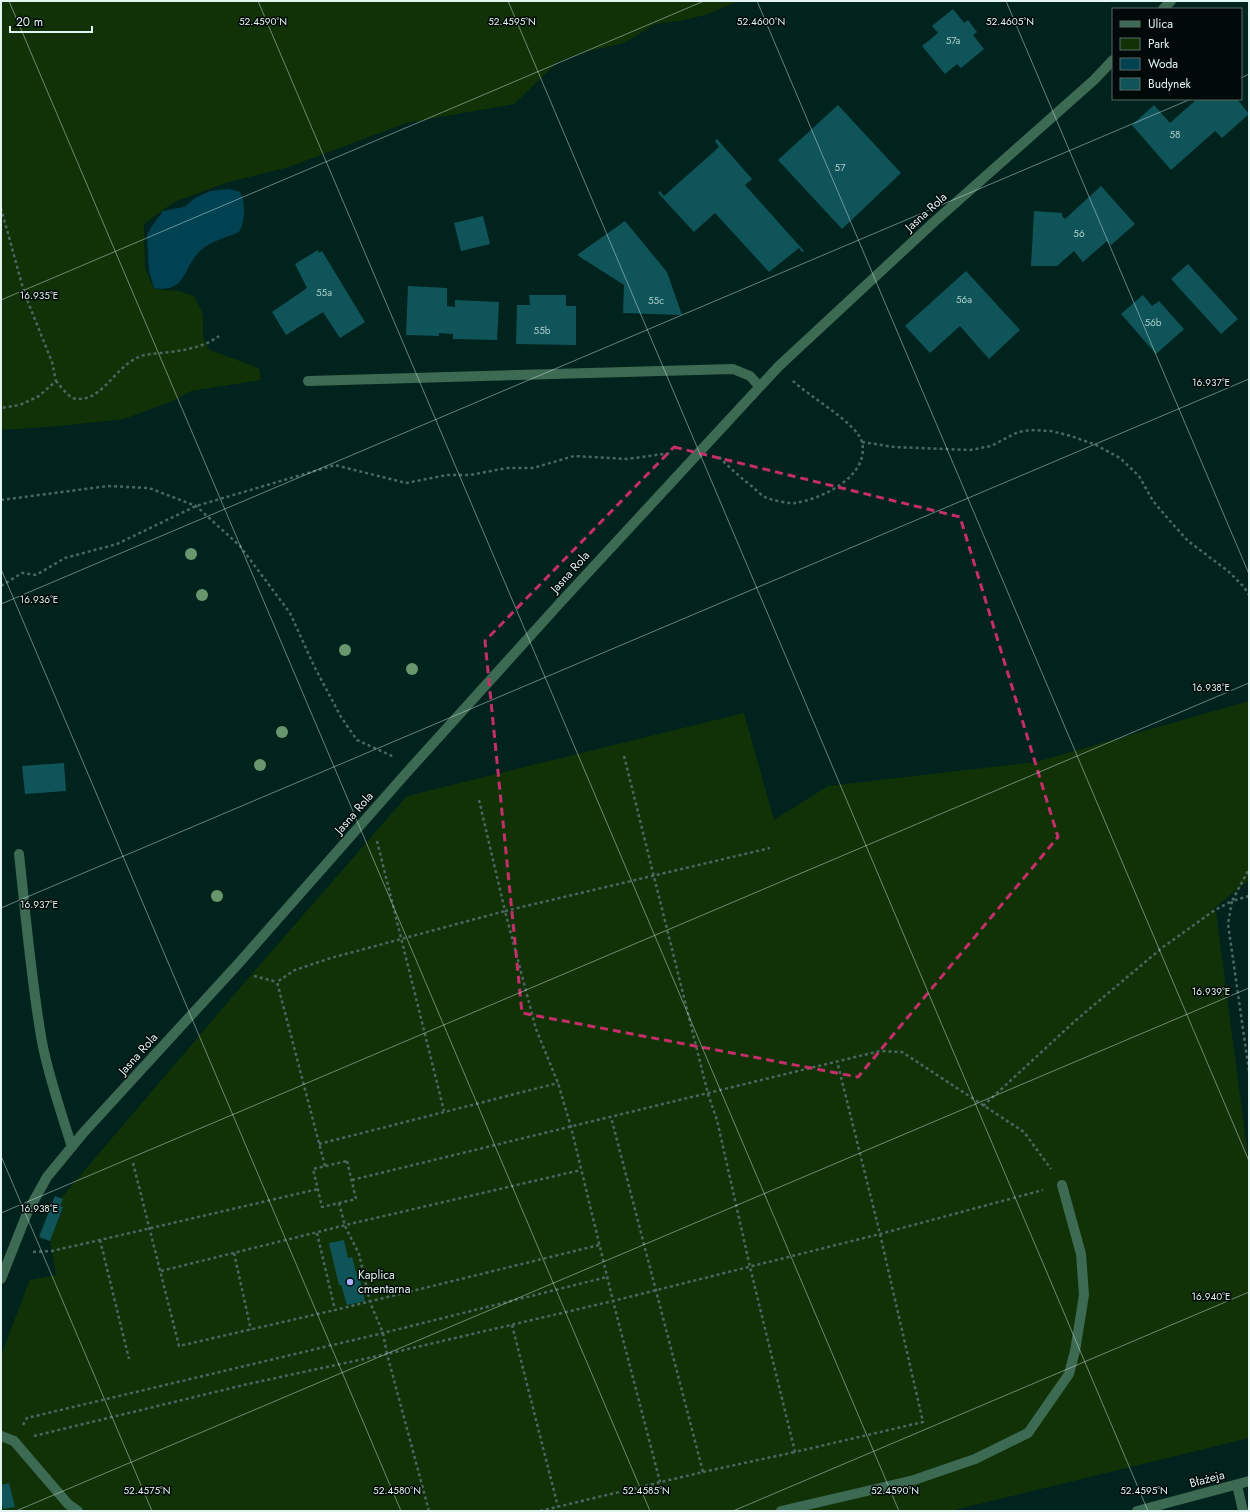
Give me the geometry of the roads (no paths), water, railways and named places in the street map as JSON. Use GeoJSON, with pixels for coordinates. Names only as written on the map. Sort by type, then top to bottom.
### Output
{"type":"FeatureCollection","features":[{"type":"Feature","properties":{"kind":"street","name":"Jasna Rola"},"geometry":{"type":"LineString","coordinates":[[1,1279],[28,1211],[47,1177],[72,1147],[238,964],[413,765],[692,459],[779,366],[934,222],[1094,80],[1112,61]]}},
{"type":"Feature","properties":{"kind":"street"},"geometry":{"type":"LineString","coordinates":[[308,381],[733,370],[750,376],[759,386]]}},
{"type":"Feature","properties":{"kind":"street"},"geometry":{"type":"LineString","coordinates":[[19,854],[35,996],[42,1042],[53,1088],[72,1147]]}},
{"type":"Feature","properties":{"kind":"street"},"geometry":{"type":"LineString","coordinates":[[781,1511],[914,1480],[975,1459],[1028,1433],[1069,1374],[1075,1351],[1084,1295],[1081,1254],[1062,1185]]}},
{"type":"Feature","properties":{"kind":"street"},"geometry":{"type":"LineString","coordinates":[[1,1436],[14,1441],[68,1504],[78,1511]]}},
{"type":"Feature","properties":{"kind":"street","name":"Błażeja"},"geometry":{"type":"LineString","coordinates":[[1137,1511],[1249,1481]]}},
{"type":"Feature","properties":{"kind":"street","name":"Błażeja"},"geometry":{"type":"LineString","coordinates":[[1237,1485],[1243,1511]]}},
{"type":"Feature","properties":{"kind":"water"},"geometry":{"type":"Polygon","coordinates":[[[229,189],[240,192],[242,196],[244,218],[239,232],[213,242],[200,251],[194,257],[183,278],[172,287],[164,289],[154,288],[149,271],[147,236],[150,229],[163,211],[184,207],[195,198],[210,191],[229,189]]]}},
{"type":"Feature","properties":{"kind":"place","name":"Kaplica cmentarna"},"geometry":{"type":"Point","coordinates":[350,1282]}}]}
